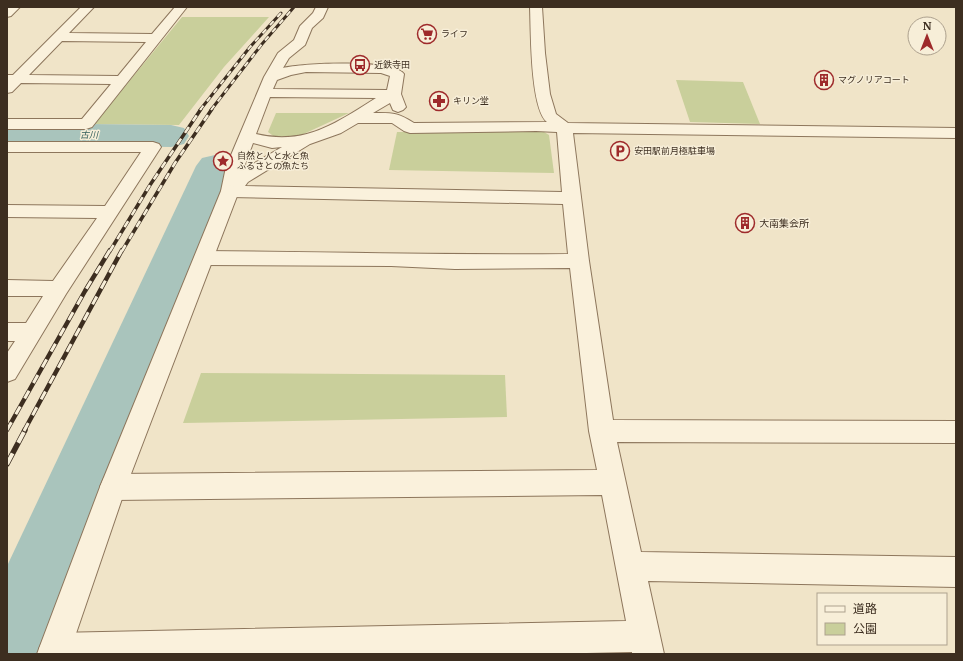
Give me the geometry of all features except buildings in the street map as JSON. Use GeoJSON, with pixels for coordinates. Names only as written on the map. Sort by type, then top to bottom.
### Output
{"type":"FeatureCollection","features":[{"type":"Feature","properties":{"kind":"street"},"geometry":{"type":"LineString","coordinates":[[7,13],[14,7]]}},
{"type":"Feature","properties":{"kind":"street"},"geometry":{"type":"LineString","coordinates":[[7,89],[12,79],[88,7]]}},
{"type":"Feature","properties":{"kind":"street"},"geometry":{"type":"LineString","coordinates":[[7,124],[86,124],[181,7]]}},
{"type":"Feature","properties":{"kind":"street"},"geometry":{"type":"LineString","coordinates":[[322,7],[319,15],[306,26],[300,42],[283,56],[268,83],[235,167],[230,192],[113,487],[54,651],[646,645],[631,566],[602,431],[571,198],[564,128],[549,116],[543,94],[538,53],[536,7]]}},
{"type":"Feature","properties":{"kind":"street"},"geometry":{"type":"LineString","coordinates":[[58,37],[156,38]]}},
{"type":"Feature","properties":{"kind":"street"},"geometry":{"type":"LineString","coordinates":[[268,83],[288,71],[306,68],[382,69],[397,74],[396,90],[398,104],[396,118]]}},
{"type":"Feature","properties":{"kind":"street"},"geometry":{"type":"LineString","coordinates":[[12,79],[122,80]]}},
{"type":"Feature","properties":{"kind":"street"},"geometry":{"type":"LineString","coordinates":[[268,83],[396,90]]}},
{"type":"Feature","properties":{"kind":"street"},"geometry":{"type":"LineString","coordinates":[[230,192],[242,178],[304,141],[335,130],[396,90]]}},
{"type":"Feature","properties":{"kind":"street"},"geometry":{"type":"LineString","coordinates":[[355,118],[396,118],[410,128],[536,126],[564,128],[956,134]]}},
{"type":"Feature","properties":{"kind":"street"},"geometry":{"type":"LineString","coordinates":[[247,137],[272,143],[304,141]]}},
{"type":"Feature","properties":{"kind":"street"},"geometry":{"type":"LineString","coordinates":[[7,147],[153,147],[59,289],[7,372]]}},
{"type":"Feature","properties":{"kind":"street"},"geometry":{"type":"LineString","coordinates":[[230,192],[571,198]]}},
{"type":"Feature","properties":{"kind":"street"},"geometry":{"type":"LineString","coordinates":[[7,211],[111,212]]}},
{"type":"Feature","properties":{"kind":"street"},"geometry":{"type":"LineString","coordinates":[[204,258],[390,258],[455,262],[579,261]]}},
{"type":"Feature","properties":{"kind":"street"},"geometry":{"type":"LineString","coordinates":[[7,288],[59,289]]}},
{"type":"Feature","properties":{"kind":"street"},"geometry":{"type":"LineString","coordinates":[[7,332],[32,332]]}},
{"type":"Feature","properties":{"kind":"street"},"geometry":{"type":"LineString","coordinates":[[602,431],[956,432]]}},
{"type":"Feature","properties":{"kind":"street"},"geometry":{"type":"LineString","coordinates":[[113,487],[612,482]]}},
{"type":"Feature","properties":{"kind":"street"},"geometry":{"type":"LineString","coordinates":[[631,566],[956,572]]}},
{"type":"Feature","properties":{"kind":"green space"},"geometry":{"type":"Polygon","coordinates":[[[182,17],[269,17],[224,67],[179,125],[94,124],[182,17]]]}},
{"type":"Feature","properties":{"kind":"green space"},"geometry":{"type":"Polygon","coordinates":[[[676,80],[743,82],[760,124],[690,122],[676,80]]]}},
{"type":"Feature","properties":{"kind":"green space"},"geometry":{"type":"Polygon","coordinates":[[[276,113],[349,113],[295,138],[276,138],[268,132],[276,113]]]}},
{"type":"Feature","properties":{"kind":"green space"},"geometry":{"type":"Polygon","coordinates":[[[397,132],[544,132],[549,135],[554,173],[389,170],[397,132]]]}},
{"type":"Feature","properties":{"kind":"green space"},"geometry":{"type":"Polygon","coordinates":[[[201,373],[505,375],[507,417],[183,423],[201,373]]]}},
{"type":"Feature","properties":{"kind":"waterway","name":"古川"},"geometry":{"type":"LineString","coordinates":[[7,134],[171,136]]}},
{"type":"Feature","properties":{"kind":"waterway"},"geometry":{"type":"LineString","coordinates":[[7,643],[215,166]]}},
{"type":"Feature","properties":{"kind":"railway"},"geometry":{"type":"LineString","coordinates":[[211,110],[262,44],[294,7]]}},
{"type":"Feature","properties":{"kind":"railway"},"geometry":{"type":"LineString","coordinates":[[200,110],[250,47],[281,13]]}},
{"type":"Feature","properties":{"kind":"railway"},"geometry":{"type":"LineString","coordinates":[[110,251],[150,185],[201,109]]}},
{"type":"Feature","properties":{"kind":"railway"},"geometry":{"type":"LineString","coordinates":[[122,251],[175,163],[212,109]]}},
{"type":"Feature","properties":{"kind":"railway"},"geometry":{"type":"LineString","coordinates":[[7,430],[85,291],[110,250]]}},
{"type":"Feature","properties":{"kind":"railway"},"geometry":{"type":"LineString","coordinates":[[24,431],[122,250]]}},
{"type":"Feature","properties":{"kind":"railway"},"geometry":{"type":"LineString","coordinates":[[7,464],[25,430]]}},
{"type":"Feature","properties":{"kind":"place","name":"ライフ"},"geometry":{"type":"Point","coordinates":[427,34]}},
{"type":"Feature","properties":{"kind":"place","name":"近鉄寺田"},"geometry":{"type":"Point","coordinates":[360,65]}},
{"type":"Feature","properties":{"kind":"place","name":"マグノリアコート"},"geometry":{"type":"Point","coordinates":[824,80]}},
{"type":"Feature","properties":{"kind":"place","name":"キリン堂"},"geometry":{"type":"Point","coordinates":[439,101]}},
{"type":"Feature","properties":{"kind":"place","name":"安田駅前月極駐車場"},"geometry":{"type":"Point","coordinates":[620,151]}},
{"type":"Feature","properties":{"kind":"place","name":"自然と人と水と魚 ふるさとの魚たち"},"geometry":{"type":"Point","coordinates":[223,161]}},
{"type":"Feature","properties":{"kind":"place","name":"大南集会所"},"geometry":{"type":"Point","coordinates":[745,223]}}]}
